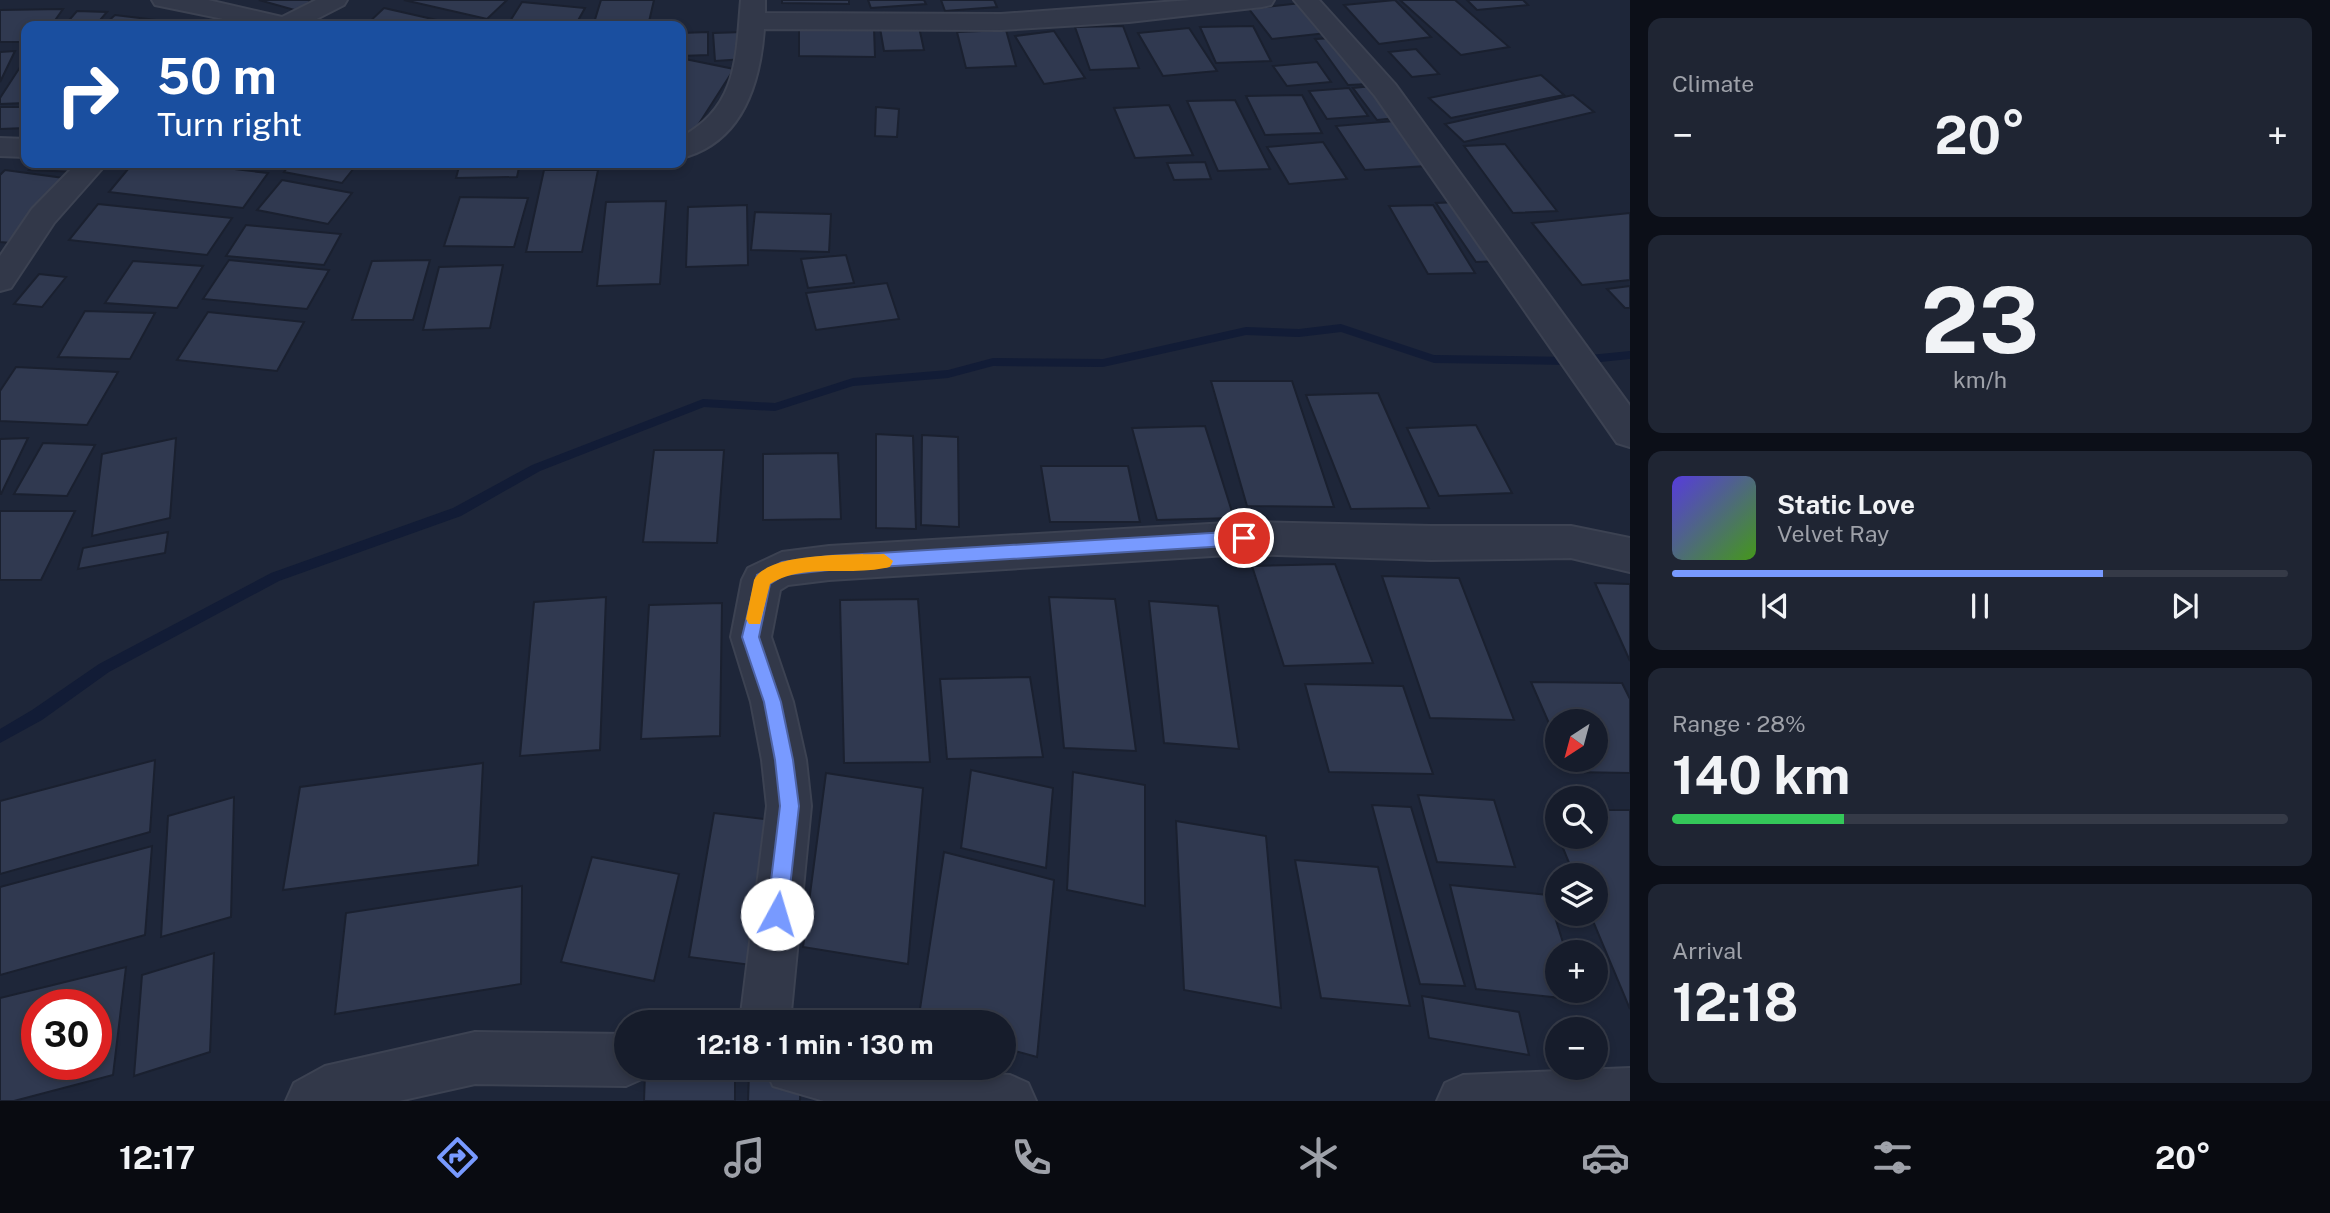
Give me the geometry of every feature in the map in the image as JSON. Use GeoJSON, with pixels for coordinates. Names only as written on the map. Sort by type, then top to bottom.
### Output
{"type":"FeatureCollection","features":[{"type":"Feature","properties":{"kind":"street"},"geometry":{"type":"LineString","coordinates":[[164,0],[264,21]]}},
{"type":"Feature","properties":{"kind":"street"},"geometry":{"type":"LineString","coordinates":[[294,21],[335,0]]}},
{"type":"Feature","properties":{"kind":"street"},"geometry":{"type":"LineString","coordinates":[[686,146],[708,134],[726,118],[740,99],[747,80],[752,10],[1001,22],[1262,0]]}},
{"type":"Feature","properties":{"kind":"street"},"geometry":{"type":"LineString","coordinates":[[1306,0],[1385,90],[1630,433]]}},
{"type":"Feature","properties":{"kind":"street"},"geometry":{"type":"LineString","coordinates":[[0,147],[21,148]]}},
{"type":"Feature","properties":{"kind":"street"},"geometry":{"type":"LineString","coordinates":[[0,280],[43,216],[88,168]]}},
{"type":"Feature","properties":{"kind":"street"},"geometry":{"type":"LineString","coordinates":[[766,1010],[789,806],[784,760],[772,702],[751,637],[762,580],[782,569],[829,563],[1244,538],[1431,543],[1571,542],[1630,555]]}},
{"type":"Feature","properties":{"kind":"street"},"geometry":{"type":"LineString","coordinates":[[312,1101],[325,1092],[475,1058],[614,1060]]}},
{"type":"Feature","properties":{"kind":"street"},"geometry":{"type":"LineString","coordinates":[[846,1080],[915,1095],[1010,1101]]}},
{"type":"Feature","properties":{"kind":"street"},"geometry":{"type":"LineString","coordinates":[[1464,1101],[1630,1094]]}},
{"type":"Feature","properties":{"kind":"building"},"geometry":{"type":"Polygon","coordinates":[[[259,0],[312,0],[298,11],[259,0]]]}},
{"type":"Feature","properties":{"kind":"building"},"geometry":{"type":"Polygon","coordinates":[[[404,0],[507,0],[487,19],[404,0]]]}},
{"type":"Feature","properties":{"kind":"building"},"geometry":{"type":"Polygon","coordinates":[[[601,0],[654,0],[649,21],[595,21],[601,0]]]}},
{"type":"Feature","properties":{"kind":"building"},"geometry":{"type":"Polygon","coordinates":[[[782,0],[849,0],[849,4],[782,3],[782,0]]]}},
{"type":"Feature","properties":{"kind":"building"},"geometry":{"type":"Polygon","coordinates":[[[868,0],[924,0],[926,4],[871,8],[868,0]]]}},
{"type":"Feature","properties":{"kind":"building"},"geometry":{"type":"Polygon","coordinates":[[[941,0],[994,0],[997,7],[945,11],[941,0]]]}},
{"type":"Feature","properties":{"kind":"building"},"geometry":{"type":"Polygon","coordinates":[[[1395,0],[1431,37],[1379,44],[1344,5],[1395,0]]]}},
{"type":"Feature","properties":{"kind":"building"},"geometry":{"type":"Polygon","coordinates":[[[1400,0],[1455,0],[1509,47],[1461,55],[1400,0]]]}},
{"type":"Feature","properties":{"kind":"building"},"geometry":{"type":"Polygon","coordinates":[[[1467,0],[1523,0],[1528,5],[1477,10],[1467,0]]]}},
{"type":"Feature","properties":{"kind":"building"},"geometry":{"type":"Polygon","coordinates":[[[522,2],[585,8],[578,21],[510,21],[522,2]]]}},
{"type":"Feature","properties":{"kind":"building"},"geometry":{"type":"Polygon","coordinates":[[[1301,3],[1327,33],[1272,39],[1249,9],[1301,3]]]}},
{"type":"Feature","properties":{"kind":"building"},"geometry":{"type":"Polygon","coordinates":[[[384,8],[441,21],[370,21],[384,8]]]}},
{"type":"Feature","properties":{"kind":"building"},"geometry":{"type":"Polygon","coordinates":[[[63,9],[55,21],[21,21],[21,42],[0,42],[0,10],[63,9]]]}},
{"type":"Feature","properties":{"kind":"building"},"geometry":{"type":"Polygon","coordinates":[[[77,11],[107,12],[99,21],[68,21],[77,11]]]}},
{"type":"Feature","properties":{"kind":"building"},"geometry":{"type":"Polygon","coordinates":[[[115,15],[164,21],[108,21],[115,15]]]}},
{"type":"Feature","properties":{"kind":"building"},"geometry":{"type":"Polygon","coordinates":[[[1123,26],[1139,68],[1090,70],[1075,27],[1123,26]]]}},
{"type":"Feature","properties":{"kind":"building"},"geometry":{"type":"Polygon","coordinates":[[[1253,26],[1271,61],[1216,63],[1200,27],[1253,26]]]}},
{"type":"Feature","properties":{"kind":"building"},"geometry":{"type":"Polygon","coordinates":[[[799,27],[874,28],[875,57],[799,56],[799,27]]]}},
{"type":"Feature","properties":{"kind":"building"},"geometry":{"type":"Polygon","coordinates":[[[919,27],[924,50],[884,51],[880,28],[919,27]]]}},
{"type":"Feature","properties":{"kind":"building"},"geometry":{"type":"Polygon","coordinates":[[[1189,28],[1217,71],[1163,76],[1138,33],[1189,28]]]}},
{"type":"Feature","properties":{"kind":"building"},"geometry":{"type":"Polygon","coordinates":[[[1006,30],[1016,66],[966,68],[957,32],[1006,30]]]}},
{"type":"Feature","properties":{"kind":"building"},"geometry":{"type":"Polygon","coordinates":[[[1054,31],[1085,78],[1044,84],[1015,36],[1054,31]]]}},
{"type":"Feature","properties":{"kind":"building"},"geometry":{"type":"Polygon","coordinates":[[[708,32],[708,55],[686,56],[686,33],[708,32]]]}},
{"type":"Feature","properties":{"kind":"building"},"geometry":{"type":"Polygon","coordinates":[[[743,32],[745,59],[715,61],[713,33],[743,32]]]}},
{"type":"Feature","properties":{"kind":"building"},"geometry":{"type":"Polygon","coordinates":[[[1335,38],[1369,84],[1348,85],[1315,39],[1335,38]]]}},
{"type":"Feature","properties":{"kind":"building"},"geometry":{"type":"Polygon","coordinates":[[[1416,49],[1439,74],[1412,77],[1389,52],[1416,49]]]}},
{"type":"Feature","properties":{"kind":"building"},"geometry":{"type":"Polygon","coordinates":[[[15,51],[0,82],[0,52],[15,51]]]}},
{"type":"Feature","properties":{"kind":"building"},"geometry":{"type":"Polygon","coordinates":[[[686,59],[734,69],[693,133],[686,131],[686,59]]]}},
{"type":"Feature","properties":{"kind":"building"},"geometry":{"type":"Polygon","coordinates":[[[1317,62],[1331,82],[1287,86],[1273,66],[1317,62]]]}},
{"type":"Feature","properties":{"kind":"building"},"geometry":{"type":"Polygon","coordinates":[[[21,66],[21,103],[0,104],[0,98],[21,66]]]}},
{"type":"Feature","properties":{"kind":"building"},"geometry":{"type":"Polygon","coordinates":[[[1541,75],[1564,95],[1451,118],[1429,98],[1541,75]]]}},
{"type":"Feature","properties":{"kind":"building"},"geometry":{"type":"Polygon","coordinates":[[[1372,86],[1396,118],[1377,120],[1353,88],[1372,86]]]}},
{"type":"Feature","properties":{"kind":"building"},"geometry":{"type":"Polygon","coordinates":[[[1349,88],[1368,116],[1327,119],[1309,91],[1349,88]]]}},
{"type":"Feature","properties":{"kind":"building"},"geometry":{"type":"Polygon","coordinates":[[[1302,95],[1322,133],[1265,135],[1246,96],[1302,95]]]}},
{"type":"Feature","properties":{"kind":"building"},"geometry":{"type":"Polygon","coordinates":[[[1573,95],[1594,112],[1464,142],[1445,124],[1573,95]]]}},
{"type":"Feature","properties":{"kind":"building"},"geometry":{"type":"Polygon","coordinates":[[[1235,100],[1270,169],[1218,171],[1187,101],[1235,100]]]}},
{"type":"Feature","properties":{"kind":"building"},"geometry":{"type":"Polygon","coordinates":[[[1169,105],[1193,155],[1135,158],[1114,108],[1169,105]]]}},
{"type":"Feature","properties":{"kind":"building"},"geometry":{"type":"Polygon","coordinates":[[[0,107],[21,107],[21,128],[0,129],[0,107]]]}},
{"type":"Feature","properties":{"kind":"building"},"geometry":{"type":"Polygon","coordinates":[[[876,107],[899,109],[897,137],[875,136],[876,107]]]}},
{"type":"Feature","properties":{"kind":"building"},"geometry":{"type":"Polygon","coordinates":[[[1394,121],[1426,166],[1365,170],[1336,126],[1394,121]]]}},
{"type":"Feature","properties":{"kind":"building"},"geometry":{"type":"Polygon","coordinates":[[[1323,142],[1347,179],[1289,184],[1267,147],[1323,142]]]}},
{"type":"Feature","properties":{"kind":"building"},"geometry":{"type":"Polygon","coordinates":[[[1505,144],[1557,211],[1513,213],[1464,146],[1505,144]]]}},
{"type":"Feature","properties":{"kind":"building"},"geometry":{"type":"Polygon","coordinates":[[[1205,162],[1211,179],[1174,180],[1167,163],[1205,162]]]}},
{"type":"Feature","properties":{"kind":"building"},"geometry":{"type":"Polygon","coordinates":[[[31,168],[83,168],[80,172],[29,170],[31,168]]]}},
{"type":"Feature","properties":{"kind":"building"},"geometry":{"type":"Polygon","coordinates":[[[129,168],[225,168],[268,173],[243,208],[109,192],[129,168]]]}},
{"type":"Feature","properties":{"kind":"building"},"geometry":{"type":"Polygon","coordinates":[[[287,168],[354,168],[342,183],[284,172],[287,168]]]}},
{"type":"Feature","properties":{"kind":"building"},"geometry":{"type":"Polygon","coordinates":[[[459,168],[519,168],[517,177],[456,178],[459,168]]]}},
{"type":"Feature","properties":{"kind":"building"},"geometry":{"type":"Polygon","coordinates":[[[5,170],[71,179],[11,243],[0,242],[0,175],[5,170]]]}},
{"type":"Feature","properties":{"kind":"building"},"geometry":{"type":"Polygon","coordinates":[[[544,170],[598,170],[582,252],[526,252],[544,170]]]}},
{"type":"Feature","properties":{"kind":"building"},"geometry":{"type":"Polygon","coordinates":[[[282,180],[352,193],[328,224],[257,210],[282,180]]]}},
{"type":"Feature","properties":{"kind":"building"},"geometry":{"type":"Polygon","coordinates":[[[460,197],[528,198],[514,247],[444,246],[460,197]]]}},
{"type":"Feature","properties":{"kind":"building"},"geometry":{"type":"Polygon","coordinates":[[[666,201],[660,284],[597,286],[606,202],[666,201]]]}},
{"type":"Feature","properties":{"kind":"building"},"geometry":{"type":"Polygon","coordinates":[[[1459,202],[1499,261],[1476,262],[1436,203],[1459,202]]]}},
{"type":"Feature","properties":{"kind":"building"},"geometry":{"type":"Polygon","coordinates":[[[98,204],[232,218],[207,255],[69,240],[98,204]]]}},
{"type":"Feature","properties":{"kind":"building"},"geometry":{"type":"Polygon","coordinates":[[[747,205],[748,265],[686,267],[688,207],[747,205]]]}},
{"type":"Feature","properties":{"kind":"building"},"geometry":{"type":"Polygon","coordinates":[[[1433,205],[1475,273],[1428,274],[1389,206],[1433,205]]]}},
{"type":"Feature","properties":{"kind":"building"},"geometry":{"type":"Polygon","coordinates":[[[755,212],[831,214],[829,252],[751,250],[755,212]]]}},
{"type":"Feature","properties":{"kind":"building"},"geometry":{"type":"Polygon","coordinates":[[[1630,213],[1630,280],[1582,285],[1532,223],[1630,213]]]}},
{"type":"Feature","properties":{"kind":"building"},"geometry":{"type":"Polygon","coordinates":[[[246,225],[341,234],[324,265],[226,256],[246,225]]]}},
{"type":"Feature","properties":{"kind":"building"},"geometry":{"type":"Polygon","coordinates":[[[846,255],[854,283],[808,288],[801,259],[846,255]]]}},
{"type":"Feature","properties":{"kind":"building"},"geometry":{"type":"Polygon","coordinates":[[[229,260],[329,270],[307,309],[203,299],[229,260]]]}},
{"type":"Feature","properties":{"kind":"building"},"geometry":{"type":"Polygon","coordinates":[[[430,260],[413,320],[352,320],[372,261],[430,260]]]}},
{"type":"Feature","properties":{"kind":"building"},"geometry":{"type":"Polygon","coordinates":[[[133,261],[203,266],[177,308],[105,303],[133,261]]]}},
{"type":"Feature","properties":{"kind":"building"},"geometry":{"type":"Polygon","coordinates":[[[503,265],[490,328],[423,330],[439,267],[503,265]]]}},
{"type":"Feature","properties":{"kind":"building"},"geometry":{"type":"Polygon","coordinates":[[[39,274],[66,277],[42,307],[14,304],[39,274]]]}},
{"type":"Feature","properties":{"kind":"building"},"geometry":{"type":"Polygon","coordinates":[[[887,283],[899,319],[816,330],[806,293],[887,283]]]}},
{"type":"Feature","properties":{"kind":"building"},"geometry":{"type":"Polygon","coordinates":[[[1630,286],[1630,308],[1625,308],[1607,289],[1630,286]]]}},
{"type":"Feature","properties":{"kind":"building"},"geometry":{"type":"Polygon","coordinates":[[[85,311],[155,313],[130,359],[58,357],[85,311]]]}},
{"type":"Feature","properties":{"kind":"building"},"geometry":{"type":"Polygon","coordinates":[[[208,312],[304,322],[277,371],[177,360],[208,312]]]}},
{"type":"Feature","properties":{"kind":"building"},"geometry":{"type":"Polygon","coordinates":[[[16,367],[118,372],[87,425],[0,421],[0,391],[16,367]]]}},
{"type":"Feature","properties":{"kind":"building"},"geometry":{"type":"Polygon","coordinates":[[[1211,381],[1292,381],[1334,507],[1247,506],[1211,381]]]}},
{"type":"Feature","properties":{"kind":"building"},"geometry":{"type":"Polygon","coordinates":[[[1378,393],[1429,508],[1351,509],[1306,395],[1378,393]]]}},
{"type":"Feature","properties":{"kind":"building"},"geometry":{"type":"Polygon","coordinates":[[[1476,425],[1512,493],[1439,496],[1407,428],[1476,425]]]}},
{"type":"Feature","properties":{"kind":"building"},"geometry":{"type":"Polygon","coordinates":[[[1205,426],[1234,518],[1157,520],[1132,428],[1205,426]]]}},
{"type":"Feature","properties":{"kind":"building"},"geometry":{"type":"Polygon","coordinates":[[[876,434],[913,436],[916,529],[876,528],[876,434]]]}},
{"type":"Feature","properties":{"kind":"building"},"geometry":{"type":"Polygon","coordinates":[[[922,435],[958,437],[959,527],[921,525],[922,435]]]}},
{"type":"Feature","properties":{"kind":"building"},"geometry":{"type":"Polygon","coordinates":[[[28,438],[1,494],[0,494],[0,439],[28,438]]]}},
{"type":"Feature","properties":{"kind":"building"},"geometry":{"type":"Polygon","coordinates":[[[176,438],[170,518],[92,536],[102,454],[176,438]]]}},
{"type":"Feature","properties":{"kind":"building"},"geometry":{"type":"Polygon","coordinates":[[[43,443],[95,445],[67,496],[14,494],[43,443]]]}},
{"type":"Feature","properties":{"kind":"building"},"geometry":{"type":"Polygon","coordinates":[[[654,450],[724,450],[717,543],[643,542],[654,450]]]}},
{"type":"Feature","properties":{"kind":"building"},"geometry":{"type":"Polygon","coordinates":[[[838,453],[841,519],[763,520],[763,454],[838,453]]]}},
{"type":"Feature","properties":{"kind":"building"},"geometry":{"type":"Polygon","coordinates":[[[1041,466],[1128,466],[1140,522],[1050,522],[1041,466]]]}},
{"type":"Feature","properties":{"kind":"building"},"geometry":{"type":"Polygon","coordinates":[[[0,511],[75,511],[41,580],[0,580],[0,511]]]}},
{"type":"Feature","properties":{"kind":"building"},"geometry":{"type":"Polygon","coordinates":[[[168,532],[165,553],[78,569],[83,548],[168,532]]]}},
{"type":"Feature","properties":{"kind":"building"},"geometry":{"type":"Polygon","coordinates":[[[1335,564],[1373,663],[1284,666],[1252,566],[1335,564]]]}},
{"type":"Feature","properties":{"kind":"building"},"geometry":{"type":"Polygon","coordinates":[[[1382,576],[1459,578],[1514,720],[1430,718],[1382,576]]]}},
{"type":"Feature","properties":{"kind":"building"},"geometry":{"type":"Polygon","coordinates":[[[1595,583],[1630,584],[1630,661],[1595,583]]]}},
{"type":"Feature","properties":{"kind":"building"},"geometry":{"type":"Polygon","coordinates":[[[606,597],[600,750],[520,756],[534,602],[606,597]]]}},
{"type":"Feature","properties":{"kind":"building"},"geometry":{"type":"Polygon","coordinates":[[[1049,597],[1115,599],[1136,751],[1064,748],[1049,597]]]}},
{"type":"Feature","properties":{"kind":"building"},"geometry":{"type":"Polygon","coordinates":[[[918,599],[930,762],[844,763],[840,600],[918,599]]]}},
{"type":"Feature","properties":{"kind":"building"},"geometry":{"type":"Polygon","coordinates":[[[1149,601],[1218,606],[1239,749],[1164,743],[1149,601]]]}},
{"type":"Feature","properties":{"kind":"building"},"geometry":{"type":"Polygon","coordinates":[[[722,603],[720,736],[641,739],[649,605],[722,603]]]}},
{"type":"Feature","properties":{"kind":"building"},"geometry":{"type":"Polygon","coordinates":[[[1030,677],[1043,757],[947,759],[940,679],[1030,677]]]}},
{"type":"Feature","properties":{"kind":"building"},"geometry":{"type":"Polygon","coordinates":[[[1531,682],[1622,683],[1630,699],[1630,773],[1570,772],[1608,772],[1608,709],[1545,709],[1545,714],[1531,682]]]}},
{"type":"Feature","properties":{"kind":"building"},"geometry":{"type":"Polygon","coordinates":[[[1305,684],[1403,686],[1433,774],[1329,772],[1305,684]]]}},
{"type":"Feature","properties":{"kind":"building"},"geometry":{"type":"Polygon","coordinates":[[[155,760],[150,832],[0,874],[0,801],[155,760]]]}},
{"type":"Feature","properties":{"kind":"building"},"geometry":{"type":"Polygon","coordinates":[[[483,763],[478,865],[283,890],[300,787],[483,763]]]}},
{"type":"Feature","properties":{"kind":"building"},"geometry":{"type":"Polygon","coordinates":[[[971,770],[1053,788],[1046,868],[961,848],[971,770]]]}},
{"type":"Feature","properties":{"kind":"building"},"geometry":{"type":"Polygon","coordinates":[[[1073,772],[1145,785],[1145,906],[1067,890],[1073,772]]]}},
{"type":"Feature","properties":{"kind":"building"},"geometry":{"type":"Polygon","coordinates":[[[826,773],[923,788],[908,964],[803,947],[826,773]]]}},
{"type":"Feature","properties":{"kind":"building"},"geometry":{"type":"Polygon","coordinates":[[[1418,795],[1494,800],[1515,867],[1437,862],[1418,795]]]}},
{"type":"Feature","properties":{"kind":"building"},"geometry":{"type":"Polygon","coordinates":[[[234,797],[231,917],[161,937],[168,816],[234,797]]]}},
{"type":"Feature","properties":{"kind":"building"},"geometry":{"type":"Polygon","coordinates":[[[1372,805],[1411,807],[1465,986],[1420,984],[1372,805]]]}},
{"type":"Feature","properties":{"kind":"building"},"geometry":{"type":"Polygon","coordinates":[[[1608,810],[1630,810],[1630,1009],[1608,957],[1608,940],[1601,940],[1595,926],[1608,926],[1608,863],[1569,863],[1563,849],[1608,849],[1608,810]]]}},
{"type":"Feature","properties":{"kind":"building"},"geometry":{"type":"Polygon","coordinates":[[[714,813],[780,821],[759,966],[689,957],[714,813]]]}},
{"type":"Feature","properties":{"kind":"building"},"geometry":{"type":"Polygon","coordinates":[[[1176,821],[1266,836],[1281,1008],[1184,990],[1176,821]]]}},
{"type":"Feature","properties":{"kind":"building"},"geometry":{"type":"Polygon","coordinates":[[[152,846],[145,935],[0,975],[0,887],[152,846]]]}},
{"type":"Feature","properties":{"kind":"building"},"geometry":{"type":"Polygon","coordinates":[[[944,852],[1054,880],[1037,1057],[1016,1051],[1016,1010],[920,1010],[944,852]]]}},
{"type":"Feature","properties":{"kind":"building"},"geometry":{"type":"Polygon","coordinates":[[[592,857],[679,874],[654,981],[561,962],[592,857]]]}},
{"type":"Feature","properties":{"kind":"building"},"geometry":{"type":"Polygon","coordinates":[[[1295,860],[1378,867],[1410,1006],[1321,998],[1295,860]]]}},
{"type":"Feature","properties":{"kind":"building"},"geometry":{"type":"Polygon","coordinates":[[[1450,885],[1545,895],[1545,926],[1558,926],[1562,940],[1545,940],[1545,996],[1476,989],[1450,885]]]}},
{"type":"Feature","properties":{"kind":"building"},"geometry":{"type":"Polygon","coordinates":[[[522,886],[521,984],[335,1014],[346,913],[522,886]]]}},
{"type":"Feature","properties":{"kind":"building"},"geometry":{"type":"Polygon","coordinates":[[[214,953],[210,1052],[134,1076],[142,975],[214,953]]]}},
{"type":"Feature","properties":{"kind":"building"},"geometry":{"type":"Polygon","coordinates":[[[126,967],[113,1075],[112,989],[37,989],[126,967]]]}},
{"type":"Feature","properties":{"kind":"building"},"geometry":{"type":"Polygon","coordinates":[[[21,993],[21,1080],[94,1080],[14,1101],[0,1101],[0,998],[21,993]]]}},
{"type":"Feature","properties":{"kind":"building"},"geometry":{"type":"Polygon","coordinates":[[[1422,996],[1519,1012],[1529,1055],[1429,1038],[1422,996]]]}},
{"type":"Feature","properties":{"kind":"building"},"geometry":{"type":"Polygon","coordinates":[[[645,1080],[735,1080],[735,1101],[644,1101],[645,1080]]]}},
{"type":"Feature","properties":{"kind":"building"},"geometry":{"type":"Polygon","coordinates":[[[749,1080],[801,1080],[800,1101],[748,1101],[749,1080]]]}},
{"type":"Feature","properties":{"kind":"waterway"},"geometry":{"type":"LineString","coordinates":[[0,736],[37,715],[104,668],[275,577],[457,512],[536,468],[703,403],[775,407],[853,382],[948,374],[993,362],[1103,363],[1246,331],[1299,333],[1341,328],[1434,359],[1570,361],[1630,355]]}},
{"type":"Feature","properties":{"kind":"slow traffic"},"geometry":{"type":"LineString","coordinates":[[754,619],[762,580],[782,569],[829,563],[884,561]]}},
{"type":"Feature","properties":{"kind":"route"},"geometry":{"type":"LineString","coordinates":[[777,914],[789,806],[784,760],[772,702],[751,637],[762,580],[782,569],[829,563],[1244,538]]}}]}
